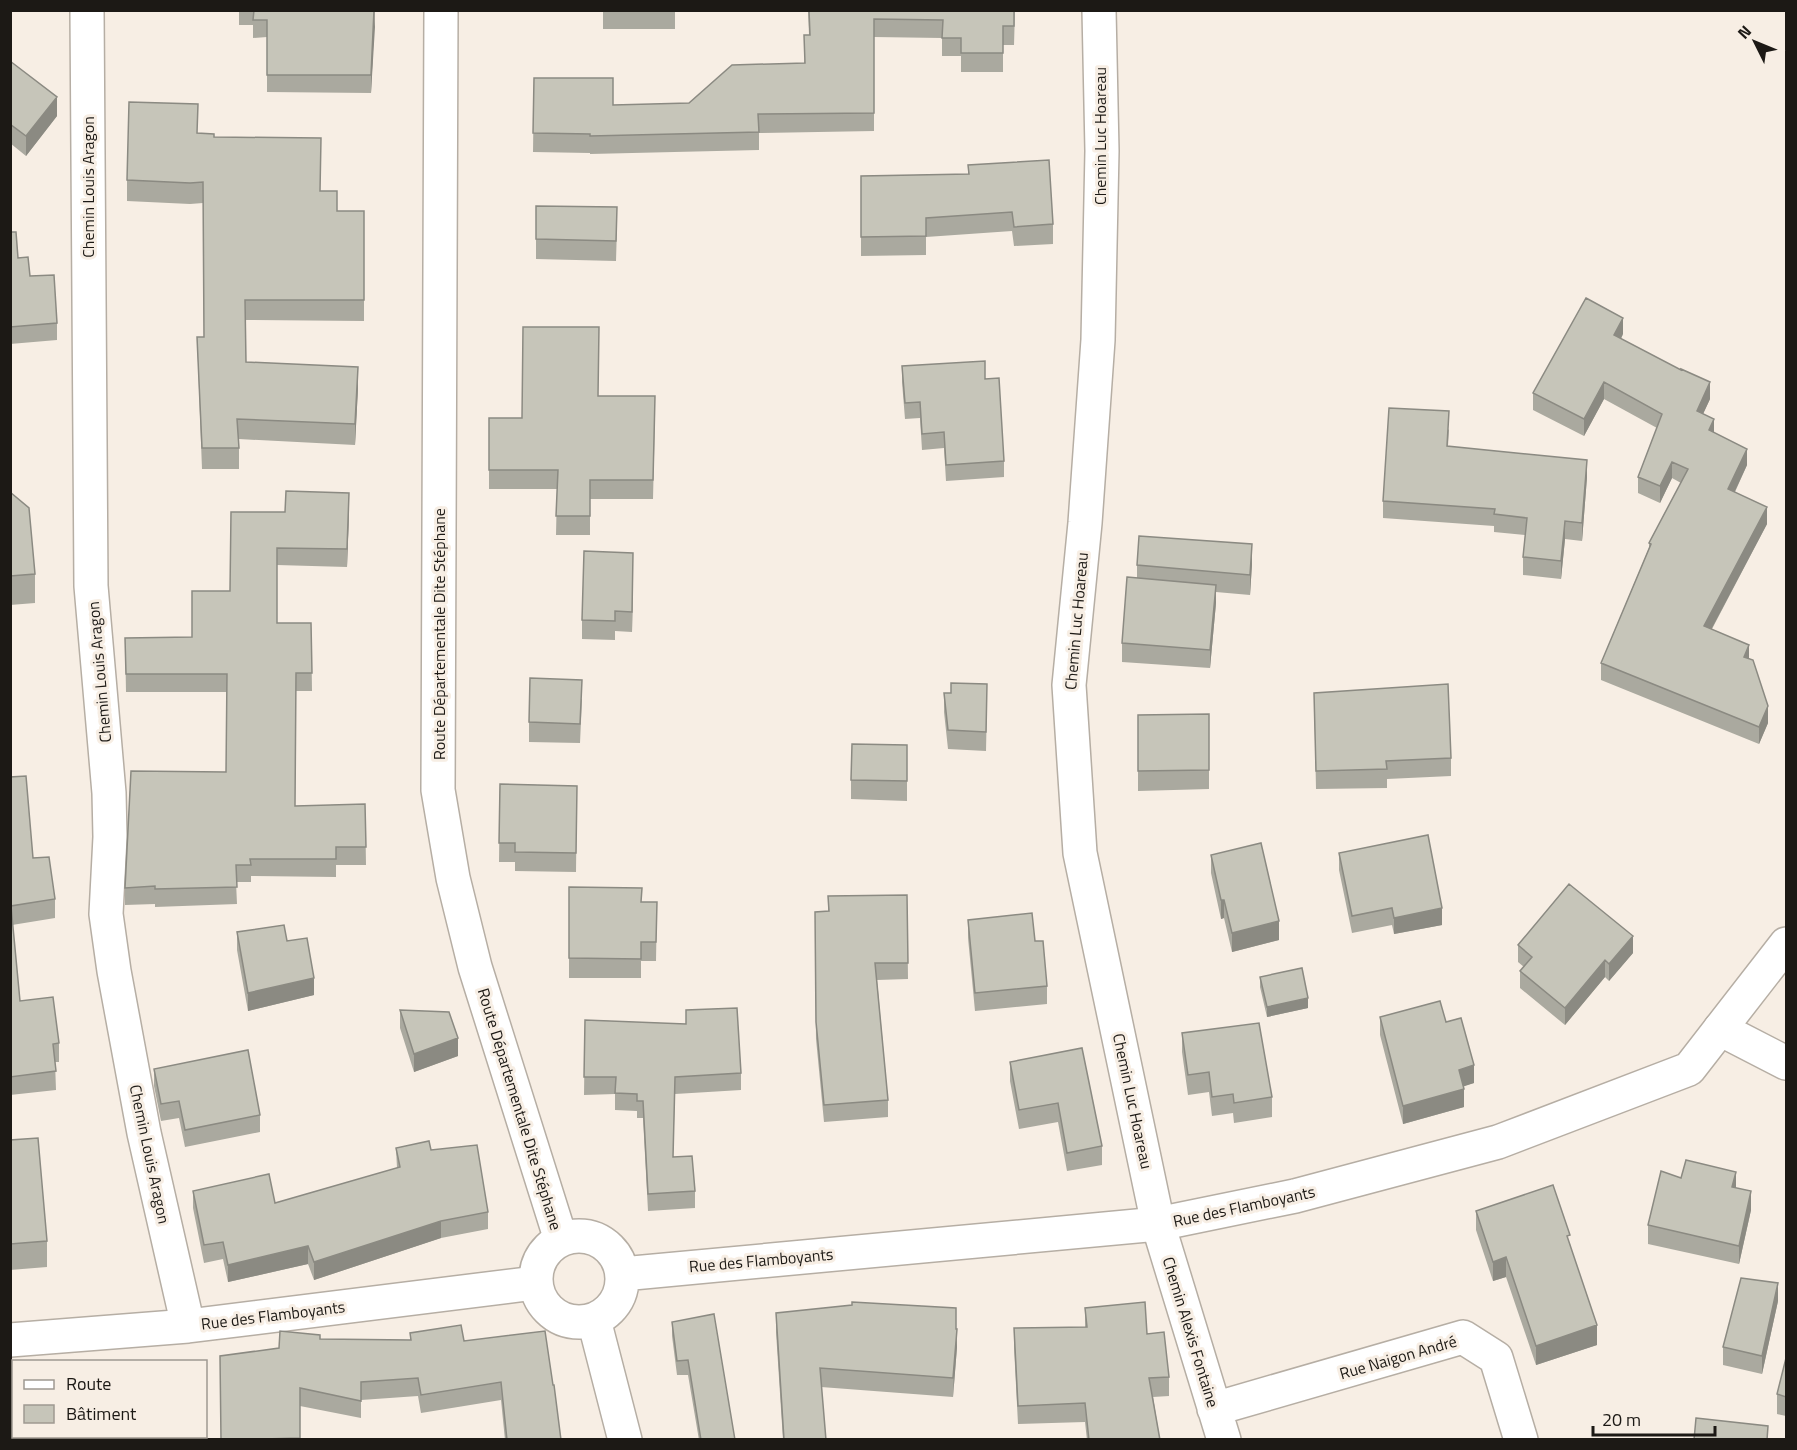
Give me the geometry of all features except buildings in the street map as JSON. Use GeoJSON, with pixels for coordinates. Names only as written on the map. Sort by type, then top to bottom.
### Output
{"type":"FeatureCollection","features":[{"type":"Feature","properties":{"kind":"street","name":"Chemin Louis Aragon"},"geometry":{"type":"LineString","coordinates":[[87,10],[91,586],[108,793],[110,837],[106,914],[114,971],[144,1133],[188,1326]]}},
{"type":"Feature","properties":{"kind":"street","name":"Route Départementale Dite Stéphane"},"geometry":{"type":"LineString","coordinates":[[441,10],[438,790],[453,878],[475,967],[561,1240]]}},
{"type":"Feature","properties":{"kind":"street","name":"Chemin Luc Hoareau"},"geometry":{"type":"LineString","coordinates":[[1099,10],[1102,150],[1098,340],[1085,523],[1070,685],[1080,853],[1158,1224]]}},
{"type":"Feature","properties":{"kind":"street","name":"Rue des Flamboyants"},"geometry":{"type":"LineString","coordinates":[[622,1274],[1158,1224],[1295,1196],[1498,1142],[1689,1069],[1786,944]]}},
{"type":"Feature","properties":{"kind":"street"},"geometry":{"type":"LineString","coordinates":[[1720,1029],[1786,1064]]}},
{"type":"Feature","properties":{"kind":"street","name":"Chemin Alexis Fontaine"},"geometry":{"type":"LineString","coordinates":[[1158,1224],[1219,1424]]}},
{"type":"Feature","properties":{"kind":"street"},"geometry":{"type":"LineString","coordinates":[[575,1236],[589,1236],[602,1242],[620,1263],[622,1274],[621,1291],[615,1303],[605,1314],[594,1320],[577,1323],[562,1320],[550,1312],[540,1301],[535,1283],[540,1259],[549,1247],[575,1236]]}},
{"type":"Feature","properties":{"kind":"street","name":"Rue des Flamboyants"},"geometry":{"type":"LineString","coordinates":[[10,1340],[188,1326],[535,1283]]}},
{"type":"Feature","properties":{"kind":"street"},"geometry":{"type":"LineString","coordinates":[[594,1320],[625,1440]]}},
{"type":"Feature","properties":{"kind":"street","name":"Rue Naigon André"},"geometry":{"type":"LineString","coordinates":[[1219,1424],[1462,1337],[1496,1358],[1521,1440]]}}]}
